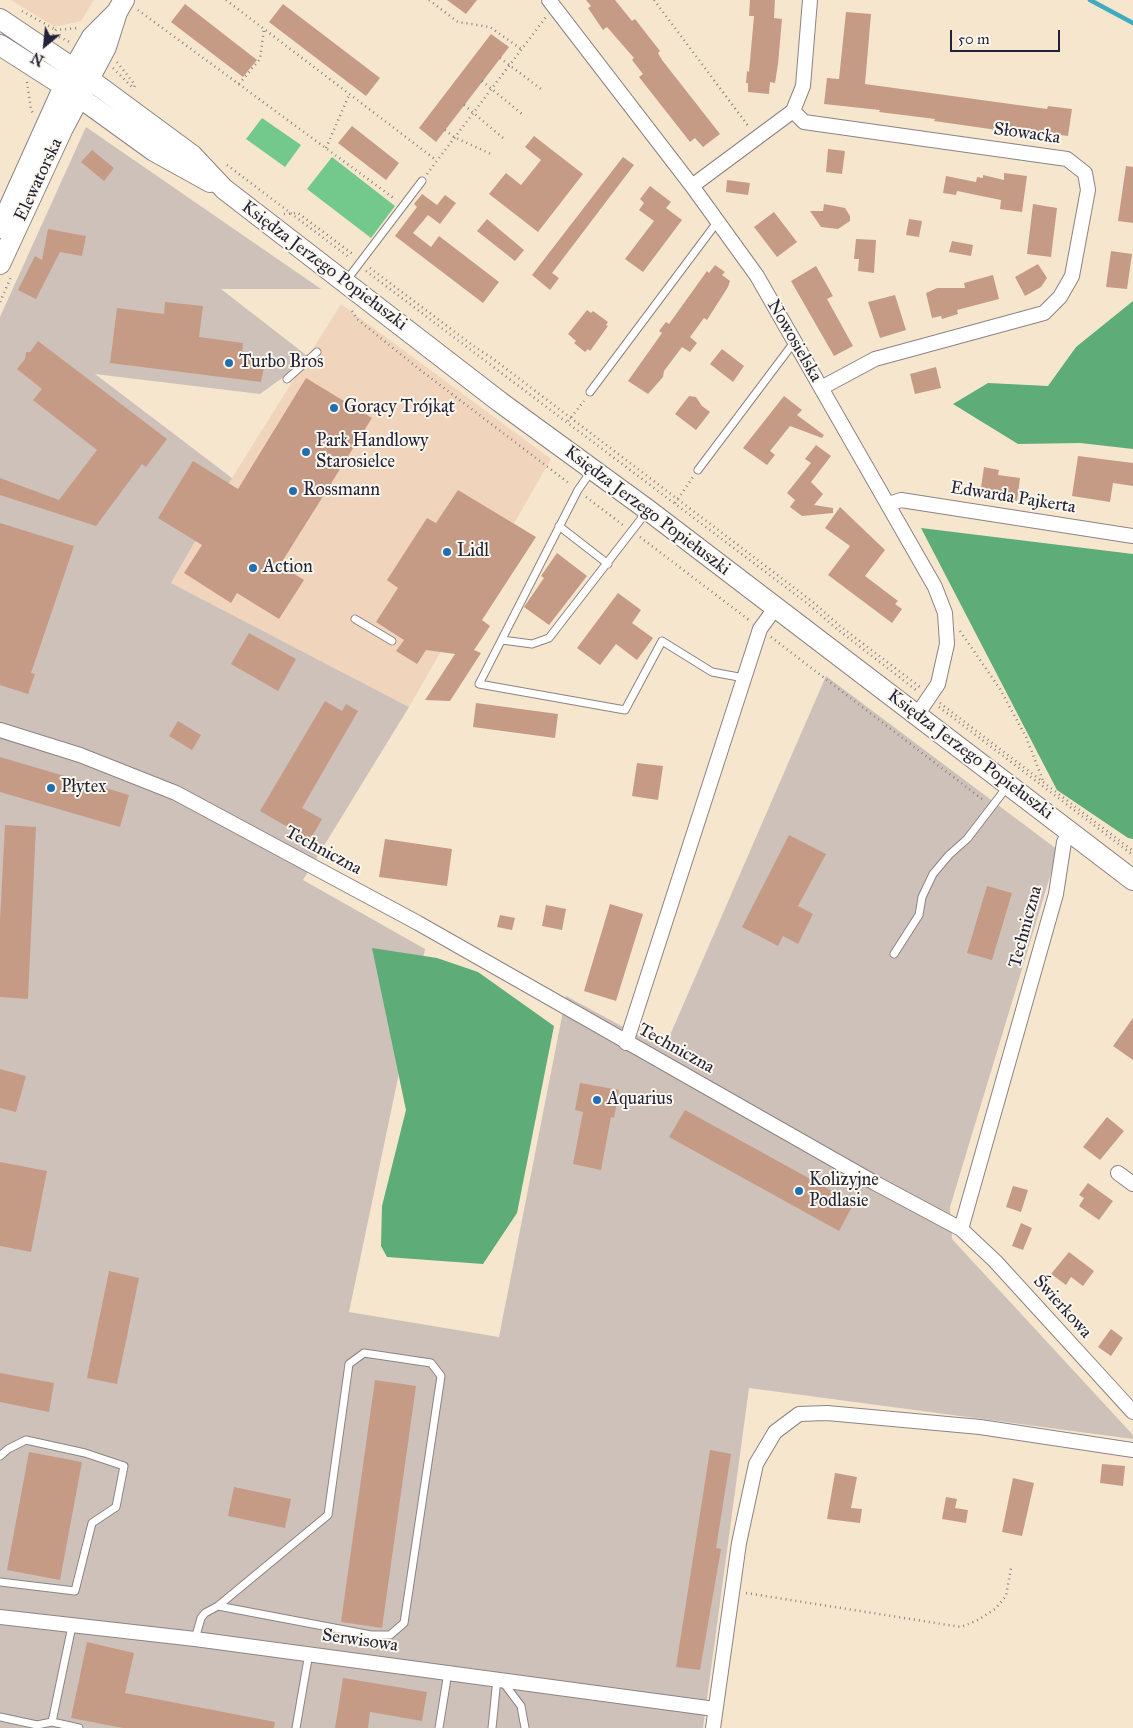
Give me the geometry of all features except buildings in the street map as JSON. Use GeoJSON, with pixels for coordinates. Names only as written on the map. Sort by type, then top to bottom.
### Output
{"type":"FeatureCollection","features":[{"type":"Feature","properties":{"kind":"street","name":"Nowosielska"},"geometry":{"type":"LineString","coordinates":[[548,0],[692,186],[756,276],[796,342],[935,587],[944,613],[947,632],[945,658],[938,684],[925,703]]}},
{"type":"Feature","properties":{"kind":"street"},"geometry":{"type":"LineString","coordinates":[[692,186],[793,111],[803,86],[810,0]]}},
{"type":"Feature","properties":{"kind":"street"},"geometry":{"type":"LineString","coordinates":[[76,83],[125,6]]}},
{"type":"Feature","properties":{"kind":"street","name":"Księdza Jerzego Popiełuszki"},"geometry":{"type":"LineString","coordinates":[[7,13],[48,38],[76,83]]}},
{"type":"Feature","properties":{"kind":"street","name":"Księdza Jerzego Popiełuszki"},"geometry":{"type":"LineString","coordinates":[[0,45],[34,66],[76,83],[192,155],[224,189],[346,281],[500,402],[648,510],[776,608],[925,703],[1008,785],[1133,880]]}},
{"type":"Feature","properties":{"kind":"street","name":"Elewatorska"},"geometry":{"type":"LineString","coordinates":[[0,228],[76,83]]}},
{"type":"Feature","properties":{"kind":"street","name":"Elewatorska"},"geometry":{"type":"LineString","coordinates":[[0,264],[76,83]]}},
{"type":"Feature","properties":{"kind":"street","name":"Słowacka"},"geometry":{"type":"LineString","coordinates":[[793,111],[804,122],[1067,159],[1085,173],[1088,190],[1072,276],[1060,298],[1044,313],[875,359],[822,388]]}},
{"type":"Feature","properties":{"kind":"street","name":"Edwarda Pajkerta"},"geometry":{"type":"LineString","coordinates":[[889,504],[901,500],[1133,536]]}},
{"type":"Feature","properties":{"kind":"street"},"geometry":{"type":"LineString","coordinates":[[626,1043],[760,629],[776,608]]}},
{"type":"Feature","properties":{"kind":"street","name":"Techniczna"},"geometry":{"type":"LineString","coordinates":[[0,730],[80,754],[176,793],[418,923],[626,1043],[875,1183],[961,1229],[1056,894],[1064,842],[1070,832]]}},
{"type":"Feature","properties":{"kind":"street"},"geometry":{"type":"LineString","coordinates":[[1118,1173],[1133,1184]]}},
{"type":"Feature","properties":{"kind":"street","name":"Świerkowa"},"geometry":{"type":"LineString","coordinates":[[961,1229],[995,1261],[1133,1412]]}},
{"type":"Feature","properties":{"kind":"street"},"geometry":{"type":"LineString","coordinates":[[713,1728],[739,1543],[756,1464],[775,1432],[799,1414],[827,1414],[980,1426],[1133,1450]]}},
{"type":"Feature","properties":{"kind":"street","name":"Serwisowa"},"geometry":{"type":"LineString","coordinates":[[0,1618],[195,1639],[448,1672],[715,1710]]}},
{"type":"Feature","properties":{"kind":"lane"},"geometry":{"type":"LineString","coordinates":[[346,281],[422,181]]}},
{"type":"Feature","properties":{"kind":"lane"},"geometry":{"type":"LineString","coordinates":[[590,392],[718,222]]}},
{"type":"Feature","properties":{"kind":"lane"},"geometry":{"type":"LineString","coordinates":[[698,470],[796,342]]}},
{"type":"Feature","properties":{"kind":"lane"},"geometry":{"type":"LineString","coordinates":[[287,379],[317,352]]}},
{"type":"Feature","properties":{"kind":"lane"},"geometry":{"type":"LineString","coordinates":[[593,470],[578,490],[479,684],[624,710],[662,641],[712,672],[744,678]]}},
{"type":"Feature","properties":{"kind":"lane"},"geometry":{"type":"LineString","coordinates":[[502,640],[532,644],[549,638],[648,510]]}},
{"type":"Feature","properties":{"kind":"lane"},"geometry":{"type":"LineString","coordinates":[[560,526],[608,564]]}},
{"type":"Feature","properties":{"kind":"lane"},"geometry":{"type":"LineString","coordinates":[[355,619],[392,641]]}},
{"type":"Feature","properties":{"kind":"lane"},"geometry":{"type":"LineString","coordinates":[[894,954],[919,915],[922,897],[933,874],[949,855],[967,839],[1008,785]]}},
{"type":"Feature","properties":{"kind":"lane"},"geometry":{"type":"LineString","coordinates":[[195,1639],[201,1618],[205,1613],[218,1606],[328,1515],[349,1364],[364,1353],[430,1362],[441,1376],[404,1623],[390,1635],[371,1635],[218,1606]]}},
{"type":"Feature","properties":{"kind":"lane"},"geometry":{"type":"LineString","coordinates":[[0,1456],[8,1449],[26,1440],[85,1453],[124,1466],[116,1507],[92,1524],[75,1592],[0,1582]]}},
{"type":"Feature","properties":{"kind":"lane"},"geometry":{"type":"LineString","coordinates":[[52,1722],[72,1626]]}},
{"type":"Feature","properties":{"kind":"lane"},"geometry":{"type":"LineString","coordinates":[[296,1728],[309,1654]]}},
{"type":"Feature","properties":{"kind":"lane"},"geometry":{"type":"LineString","coordinates":[[439,1728],[448,1672]]}},
{"type":"Feature","properties":{"kind":"lane"},"geometry":{"type":"LineString","coordinates":[[492,1728],[499,1679]]}},
{"type":"Feature","properties":{"kind":"lane"},"geometry":{"type":"LineString","coordinates":[[499,1679],[521,1706],[525,1728]]}},
{"type":"Feature","properties":{"kind":"lane"},"geometry":{"type":"LineString","coordinates":[[0,1717],[37,1725],[52,1722],[79,1728]]}},
{"type":"Feature","properties":{"kind":"path"},"geometry":{"type":"LineString","coordinates":[[226,0],[436,160]]}},
{"type":"Feature","properties":{"kind":"path"},"geometry":{"type":"LineString","coordinates":[[429,0],[458,22],[490,28],[521,49]]}},
{"type":"Feature","properties":{"kind":"path"},"geometry":{"type":"LineString","coordinates":[[655,1],[757,138]]}},
{"type":"Feature","properties":{"kind":"path"},"geometry":{"type":"LineString","coordinates":[[125,6],[239,84],[404,205]]}},
{"type":"Feature","properties":{"kind":"path"},"geometry":{"type":"LineString","coordinates":[[7,13],[56,30],[75,28],[82,25]]}},
{"type":"Feature","properties":{"kind":"path"},"geometry":{"type":"LineString","coordinates":[[422,181],[547,15]]}},
{"type":"Feature","properties":{"kind":"path"},"geometry":{"type":"LineString","coordinates":[[239,84],[260,59],[264,29]]}},
{"type":"Feature","properties":{"kind":"path"},"geometry":{"type":"LineString","coordinates":[[56,30],[48,38],[93,54],[139,95]]}},
{"type":"Feature","properties":{"kind":"path"},"geometry":{"type":"LineString","coordinates":[[500,58],[541,89]]}},
{"type":"Feature","properties":{"kind":"path"},"geometry":{"type":"LineString","coordinates":[[34,66],[26,76],[30,110],[36,115]]}},
{"type":"Feature","properties":{"kind":"path"},"geometry":{"type":"LineString","coordinates":[[482,81],[522,114]]}},
{"type":"Feature","properties":{"kind":"path"},"geometry":{"type":"LineString","coordinates":[[326,148],[350,94]]}},
{"type":"Feature","properties":{"kind":"path"},"geometry":{"type":"LineString","coordinates":[[464,105],[504,138]]}},
{"type":"Feature","properties":{"kind":"path"},"geometry":{"type":"LineString","coordinates":[[445,130],[454,137],[491,154]]}},
{"type":"Feature","properties":{"kind":"path"},"geometry":{"type":"LineString","coordinates":[[225,164],[571,417],[677,499],[925,703],[1044,783],[1133,851]]}},
{"type":"Feature","properties":{"kind":"path"},"geometry":{"type":"LineString","coordinates":[[276,214],[291,213]]}},
{"type":"Feature","properties":{"kind":"path"},"geometry":{"type":"LineString","coordinates":[[360,263],[675,502],[925,703],[1044,787],[1133,855]]}},
{"type":"Feature","properties":{"kind":"path"},"geometry":{"type":"LineString","coordinates":[[568,421],[590,392]]}},
{"type":"Feature","properties":{"kind":"path"},"geometry":{"type":"LineString","coordinates":[[675,502],[698,470]]}},
{"type":"Feature","properties":{"kind":"path"},"geometry":{"type":"LineString","coordinates":[[957,627],[1000,689],[1026,737],[1044,783],[1044,787],[1034,804]]}},
{"type":"Feature","properties":{"kind":"path"},"geometry":{"type":"LineString","coordinates":[[732,1590],[961,1627],[978,1620],[995,1609],[1006,1596],[1011,1568]]}},
{"type":"Feature","properties":{"kind":"shaded area"},"geometry":{"type":"Polygon","coordinates":[[[11,0],[94,0],[81,21],[55,27],[11,0]]]}},
{"type":"Feature","properties":{"kind":"shaded area"},"geometry":{"type":"Polygon","coordinates":[[[86,127],[321,289],[221,289],[310,358],[260,394],[95,374],[232,478],[171,583],[409,707],[303,880],[425,949],[349,1312],[499,1337],[566,996],[664,1049],[826,676],[1058,850],[950,1207],[952,1239],[1133,1435],[1133,1439],[749,1388],[703,1728],[0,1728],[0,317],[86,127]]]}},
{"type":"Feature","properties":{"kind":"shaded area"},"geometry":{"type":"Polygon","coordinates":[[[341,304],[551,459],[409,707],[171,583],[232,478],[341,304]]]}},
{"type":"Feature","properties":{"kind":"green space"},"geometry":{"type":"Polygon","coordinates":[[[262,118],[301,145],[285,167],[246,139],[262,118]]]}},
{"type":"Feature","properties":{"kind":"green space"},"geometry":{"type":"Polygon","coordinates":[[[332,157],[395,206],[371,238],[307,189],[332,157]]]}},
{"type":"Feature","properties":{"kind":"green space"},"geometry":{"type":"Polygon","coordinates":[[[1133,301],[1133,449],[1080,443],[1018,444],[953,404],[988,383],[1048,386],[1076,347],[1133,301]]]}},
{"type":"Feature","properties":{"kind":"green space"},"geometry":{"type":"Polygon","coordinates":[[[921,528],[1133,554],[1133,839],[1128,838],[1057,790],[921,528]]]}},
{"type":"Feature","properties":{"kind":"green space"},"geometry":{"type":"Polygon","coordinates":[[[372,948],[437,958],[478,972],[554,1026],[517,1213],[483,1264],[387,1257],[381,1246],[382,1206],[406,1110],[372,948]]]}},
{"type":"Feature","properties":{"kind":"waterway"},"geometry":{"type":"LineString","coordinates":[[1090,0],[1133,23]]}},
{"type":"Feature","properties":{"kind":"place","name":"Turbo Bros"},"geometry":{"type":"Point","coordinates":[229,363]}},
{"type":"Feature","properties":{"kind":"place","name":"Gorący Trójkąt"},"geometry":{"type":"Point","coordinates":[334,408]}},
{"type":"Feature","properties":{"kind":"place","name":"Park Handlowy Starosielce"},"geometry":{"type":"Point","coordinates":[306,452]}},
{"type":"Feature","properties":{"kind":"place","name":"Rossmann"},"geometry":{"type":"Point","coordinates":[293,491]}},
{"type":"Feature","properties":{"kind":"place","name":"Lidl"},"geometry":{"type":"Point","coordinates":[447,552]}},
{"type":"Feature","properties":{"kind":"place","name":"Action"},"geometry":{"type":"Point","coordinates":[253,568]}},
{"type":"Feature","properties":{"kind":"place","name":"Płytex"},"geometry":{"type":"Point","coordinates":[51,788]}},
{"type":"Feature","properties":{"kind":"place","name":"Aquarius"},"geometry":{"type":"Point","coordinates":[597,1100]}},
{"type":"Feature","properties":{"kind":"place","name":"Kolizyjne Podlasie"},"geometry":{"type":"Point","coordinates":[799,1191]}}]}
